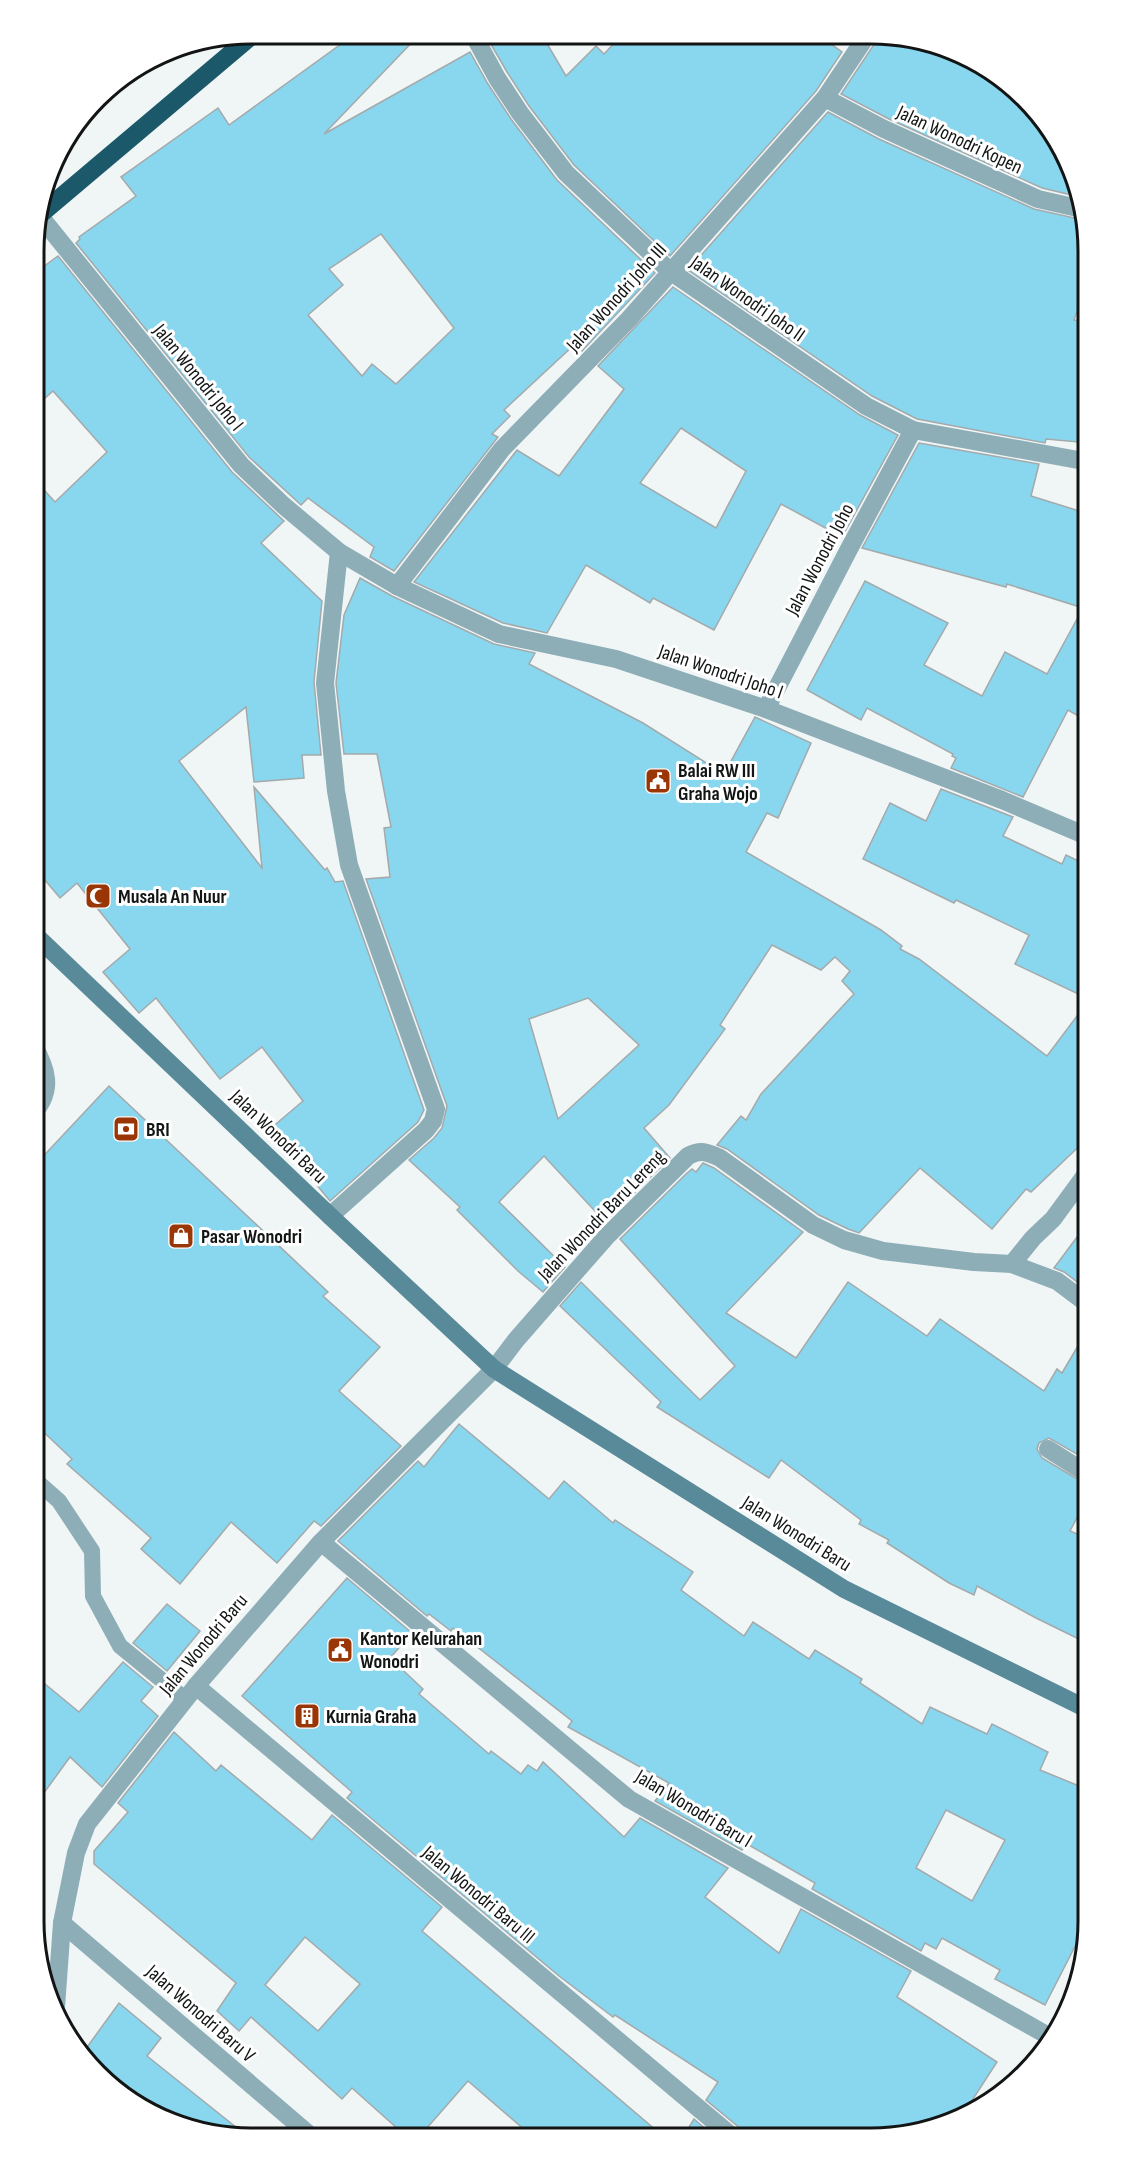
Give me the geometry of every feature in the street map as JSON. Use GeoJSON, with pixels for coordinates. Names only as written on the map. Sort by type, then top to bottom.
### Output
{"type":"FeatureCollection","features":[{"type":"Feature","properties":{"kind":"highway"},"geometry":{"type":"LineString","coordinates":[[47,209],[242,44]]}},
{"type":"Feature","properties":{"kind":"street","name":"Jalan Wonodri Joho II"},"geometry":{"type":"LineString","coordinates":[[478,44],[520,113],[566,173],[670,271],[866,406],[913,430],[1078,460]]}},
{"type":"Feature","properties":{"kind":"street","name":"Jalan Wonodri Joho III"},"geometry":{"type":"LineString","coordinates":[[397,586],[502,449],[629,319],[825,98],[861,44]]}},
{"type":"Feature","properties":{"kind":"street","name":"Jalan Wonodri Kopen"},"geometry":{"type":"LineString","coordinates":[[825,98],[884,129],[1038,199],[1074,207]]}},
{"type":"Feature","properties":{"kind":"street","name":"Jalan Wonodri Joho I"},"geometry":{"type":"LineString","coordinates":[[45,225],[241,465],[282,505],[339,552],[397,586],[499,634],[616,659],[766,709],[1002,800],[1078,832]]}},
{"type":"Feature","properties":{"kind":"street","name":"Jalan Wonodri Joho"},"geometry":{"type":"LineString","coordinates":[[766,709],[913,430]]}},
{"type":"Feature","properties":{"kind":"street"},"geometry":{"type":"LineString","coordinates":[[330,1216],[426,1130],[433,1121],[436,1109],[349,865],[336,790],[325,683],[339,552]]}},
{"type":"Feature","properties":{"kind":"street","name":"Jalan Wonodri Baru"},"geometry":{"type":"LineString","coordinates":[[44,944],[494,1369],[844,1589],[1078,1705]]}},
{"type":"Feature","properties":{"kind":"street","name":"Jalan Wonodri Baru Lereng"},"geometry":{"type":"LineString","coordinates":[[494,1369],[516,1340],[607,1236],[688,1156],[698,1151],[706,1151],[720,1158],[813,1225],[844,1240],[893,1252],[974,1262],[1012,1264],[1057,1281],[1078,1297]]}},
{"type":"Feature","properties":{"kind":"street"},"geometry":{"type":"LineString","coordinates":[[1012,1264],[1033,1238],[1053,1219],[1078,1185]]}},
{"type":"Feature","properties":{"kind":"street","name":"Jalan Wonodri Baru"},"geometry":{"type":"LineString","coordinates":[[57,1994],[62,1923],[76,1853],[87,1824],[190,1693],[321,1542],[494,1369]]}},
{"type":"Feature","properties":{"kind":"street"},"geometry":{"type":"LineString","coordinates":[[1048,1449],[1078,1468]]}},
{"type":"Feature","properties":{"kind":"street","name":"Jalan Wonodri Baru I"},"geometry":{"type":"LineString","coordinates":[[321,1542],[629,1799],[1045,2034]]}},
{"type":"Feature","properties":{"kind":"street","name":"Jalan Wonodri Baru III"},"geometry":{"type":"LineString","coordinates":[[190,1693],[722,2128]]}},
{"type":"Feature","properties":{"kind":"street","name":"Jalan Wonodri Baru V"},"geometry":{"type":"LineString","coordinates":[[62,1923],[302,2128]]}},
{"type":"Feature","properties":{"kind":"lane"},"geometry":{"type":"LineString","coordinates":[[44,1063],[47,1090],[44,1096]]}},
{"type":"Feature","properties":{"kind":"lane"},"geometry":{"type":"LineString","coordinates":[[44,1488],[59,1501],[92,1551],[93,1596],[120,1646],[190,1693]]}},
{"type":"Feature","properties":{"kind":"building"},"geometry":{"type":"Polygon","coordinates":[[[341,44],[410,44],[324,134],[470,52],[511,119],[557,180],[655,273],[582,351],[574,345],[504,410],[510,416],[492,434],[498,437],[394,571],[370,557],[374,547],[308,498],[301,505],[249,457],[76,243],[79,237],[136,196],[121,177],[218,108],[229,125],[341,44]],[[381,234],[329,269],[343,285],[308,315],[362,376],[372,364],[396,384],[454,328],[381,234]]]}},
{"type":"Feature","properties":{"kind":"building"},"geometry":{"type":"Polygon","coordinates":[[[491,44],[547,44],[566,76],[596,46],[604,54],[613,44],[831,44],[842,52],[816,91],[670,256],[574,165],[529,106],[491,44]]]}},
{"type":"Feature","properties":{"kind":"building"},"geometry":{"type":"Polygon","coordinates":[[[874,44],[912,47],[938,54],[987,78],[1027,114],[1044,135],[1057,159],[1071,195],[1042,188],[889,119],[841,94],[874,44]]]}},
{"type":"Feature","properties":{"kind":"building"},"geometry":{"type":"Polygon","coordinates":[[[828,112],[879,139],[1034,209],[1076,218],[1078,309],[1074,320],[1078,320],[1078,442],[1046,439],[1045,443],[917,419],[872,396],[688,270],[828,112]]]}},
{"type":"Feature","properties":{"kind":"building"},"geometry":{"type":"Polygon","coordinates":[[[58,256],[232,472],[284,521],[261,543],[322,601],[314,682],[321,755],[302,755],[304,778],[254,782],[246,707],[179,761],[262,868],[254,787],[325,870],[327,868],[335,882],[343,881],[424,1110],[418,1122],[330,1201],[270,1129],[303,1101],[262,1047],[220,1079],[156,998],[139,1013],[103,972],[130,949],[77,883],[60,898],[44,879],[44,490],[55,502],[107,452],[53,391],[44,399],[44,266],[58,256]]]}},
{"type":"Feature","properties":{"kind":"building"},"geometry":{"type":"Polygon","coordinates":[[[673,287],[860,415],[898,435],[842,537],[781,504],[714,630],[653,598],[650,603],[586,565],[547,633],[503,623],[414,582],[517,450],[559,476],[624,389],[598,366],[673,287]],[[681,428],[640,483],[716,528],[746,471],[681,428]]]}},
{"type":"Feature","properties":{"kind":"building"},"geometry":{"type":"Polygon","coordinates":[[[919,443],[1039,464],[1031,496],[1078,511],[1078,606],[1007,584],[1006,587],[862,548],[919,443]]]}},
{"type":"Feature","properties":{"kind":"building"},"geometry":{"type":"Polygon","coordinates":[[[360,578],[392,596],[494,644],[535,653],[529,664],[643,723],[724,774],[755,717],[811,743],[778,818],[767,813],[746,852],[881,930],[902,946],[900,949],[919,959],[1047,1056],[1078,1015],[1078,1147],[1031,1192],[1026,1189],[992,1229],[920,1168],[859,1233],[819,1215],[727,1149],[717,1145],[741,1116],[746,1120],[761,1094],[854,994],[842,981],[850,971],[835,957],[821,970],[772,945],[720,1025],[725,1029],[669,1105],[644,1128],[670,1158],[605,1222],[544,1156],[499,1202],[565,1267],[543,1292],[518,1271],[457,1210],[460,1207],[409,1160],[442,1128],[447,1106],[366,879],[390,877],[384,828],[391,827],[377,754],[344,754],[336,683],[344,615],[360,578]],[[588,998],[529,1019],[558,1119],[639,1045],[588,998]]]}},
{"type":"Feature","properties":{"kind":"building"},"geometry":{"type":"Polygon","coordinates":[[[865,581],[948,623],[924,665],[982,696],[1005,652],[1047,674],[1078,617],[1078,716],[1068,710],[1023,797],[951,768],[956,758],[952,756],[953,754],[867,708],[861,720],[807,690],[865,581]]]}},
{"type":"Feature","properties":{"kind":"building"},"geometry":{"type":"Polygon","coordinates":[[[941,789],[1013,817],[1003,836],[1062,864],[1066,855],[1078,861],[1078,994],[1015,964],[1029,935],[956,900],[954,903],[863,859],[890,803],[926,821],[941,789]]]}},
{"type":"Feature","properties":{"kind":"building"},"geometry":{"type":"Polygon","coordinates":[[[109,1086],[328,1292],[323,1296],[380,1347],[339,1391],[401,1446],[321,1526],[314,1521],[277,1563],[231,1522],[180,1584],[141,1549],[151,1538],[67,1464],[72,1459],[44,1432],[44,1155],[109,1086]]]}},
{"type":"Feature","properties":{"kind":"building"},"geometry":{"type":"Polygon","coordinates":[[[703,1163],[714,1168],[803,1232],[726,1313],[796,1358],[848,1282],[927,1336],[940,1319],[1044,1391],[1057,1369],[1062,1373],[1078,1346],[1078,1455],[1049,1438],[1039,1443],[1037,1449],[1042,1458],[1078,1479],[1078,1516],[1070,1531],[1078,1534],[1078,1639],[977,1586],[974,1595],[949,1583],[887,1543],[889,1540],[859,1524],[861,1520],[781,1460],[769,1478],[657,1407],[661,1402],[560,1306],[581,1282],[700,1400],[735,1366],[620,1239],[686,1174],[692,1169],[696,1172],[703,1163]]]}},
{"type":"Feature","properties":{"kind":"building"},"geometry":{"type":"Polygon","coordinates":[[[1078,1236],[1078,1283],[1054,1268],[1078,1236]]]}},
{"type":"Feature","properties":{"kind":"building"},"geometry":{"type":"Polygon","coordinates":[[[459,1424],[549,1499],[564,1481],[613,1523],[615,1520],[693,1572],[681,1590],[744,1636],[753,1622],[809,1659],[815,1650],[862,1679],[860,1683],[922,1724],[930,1707],[987,1734],[992,1724],[1048,1752],[1040,1770],[1078,1786],[1078,1934],[1077,1942],[1045,2005],[995,1979],[1000,1970],[942,1938],[936,1949],[925,1943],[921,1951],[812,1889],[815,1883],[747,1844],[742,1850],[655,1801],[669,1783],[568,1727],[572,1721],[453,1628],[451,1631],[429,1614],[427,1616],[338,1541],[418,1461],[424,1467],[459,1424]],[[946,1810],[916,1868],[972,1901],[1005,1840],[946,1810]]]}},
{"type":"Feature","properties":{"kind":"building"},"geometry":{"type":"Polygon","coordinates":[[[347,1578],[412,1633],[390,1658],[423,1689],[419,1694],[489,1754],[491,1751],[521,1774],[528,1765],[537,1771],[543,1762],[624,1837],[640,1818],[728,1868],[705,1897],[779,1953],[801,1909],[911,1971],[897,1997],[997,2062],[971,2102],[938,2117],[912,2124],[872,2128],[740,2128],[706,2100],[718,2082],[615,2015],[613,2017],[559,1976],[347,1798],[352,1792],[242,1696],[347,1578]]]}},
{"type":"Feature","properties":{"kind":"building"},"geometry":{"type":"Polygon","coordinates":[[[167,1604],[200,1631],[167,1671],[133,1643],[167,1604]]]}},
{"type":"Feature","properties":{"kind":"building"},"geometry":{"type":"Polygon","coordinates":[[[123,1662],[153,1687],[141,1701],[158,1716],[102,1787],[70,1757],[44,1793],[44,1683],[79,1712],[123,1662]]]}},
{"type":"Feature","properties":{"kind":"building"},"geometry":{"type":"Polygon","coordinates":[[[174,1732],[216,1771],[221,1765],[312,1840],[332,1815],[442,1907],[422,1931],[653,2128],[523,2128],[468,2081],[427,2128],[397,2128],[352,2088],[342,2099],[251,2017],[239,2031],[217,2011],[236,1983],[94,1864],[94,1851],[128,1812],[118,1803],[174,1732]],[[305,1937],[265,1985],[318,2031],[360,1984],[305,1937]]]}},
{"type":"Feature","properties":{"kind":"building"},"geometry":{"type":"Polygon","coordinates":[[[119,2003],[161,2038],[147,2056],[236,2127],[210,2124],[184,2117],[159,2106],[135,2093],[114,2076],[87,2047],[119,2003]]]}},
{"type":"Feature","properties":{"kind":"building"},"geometry":{"type":"Polygon","coordinates":[[[694,2119],[704,2128],[688,2128],[694,2119]]]}},
{"type":"Feature","properties":{"kind":"place","name":"Balai RW III Graha Wojo"},"geometry":{"type":"Point","coordinates":[658,781]}},
{"type":"Feature","properties":{"kind":"place","name":"Musala An Nuur"},"geometry":{"type":"Point","coordinates":[98,896]}},
{"type":"Feature","properties":{"kind":"place","name":"BRI"},"geometry":{"type":"Point","coordinates":[126,1129]}},
{"type":"Feature","properties":{"kind":"place","name":"Pasar Wonodri"},"geometry":{"type":"Point","coordinates":[181,1236]}},
{"type":"Feature","properties":{"kind":"place","name":"Kantor Kelurahan Wonodri"},"geometry":{"type":"Point","coordinates":[340,1650]}},
{"type":"Feature","properties":{"kind":"place","name":"Kurnia Graha"},"geometry":{"type":"Point","coordinates":[307,1716]}}]}
